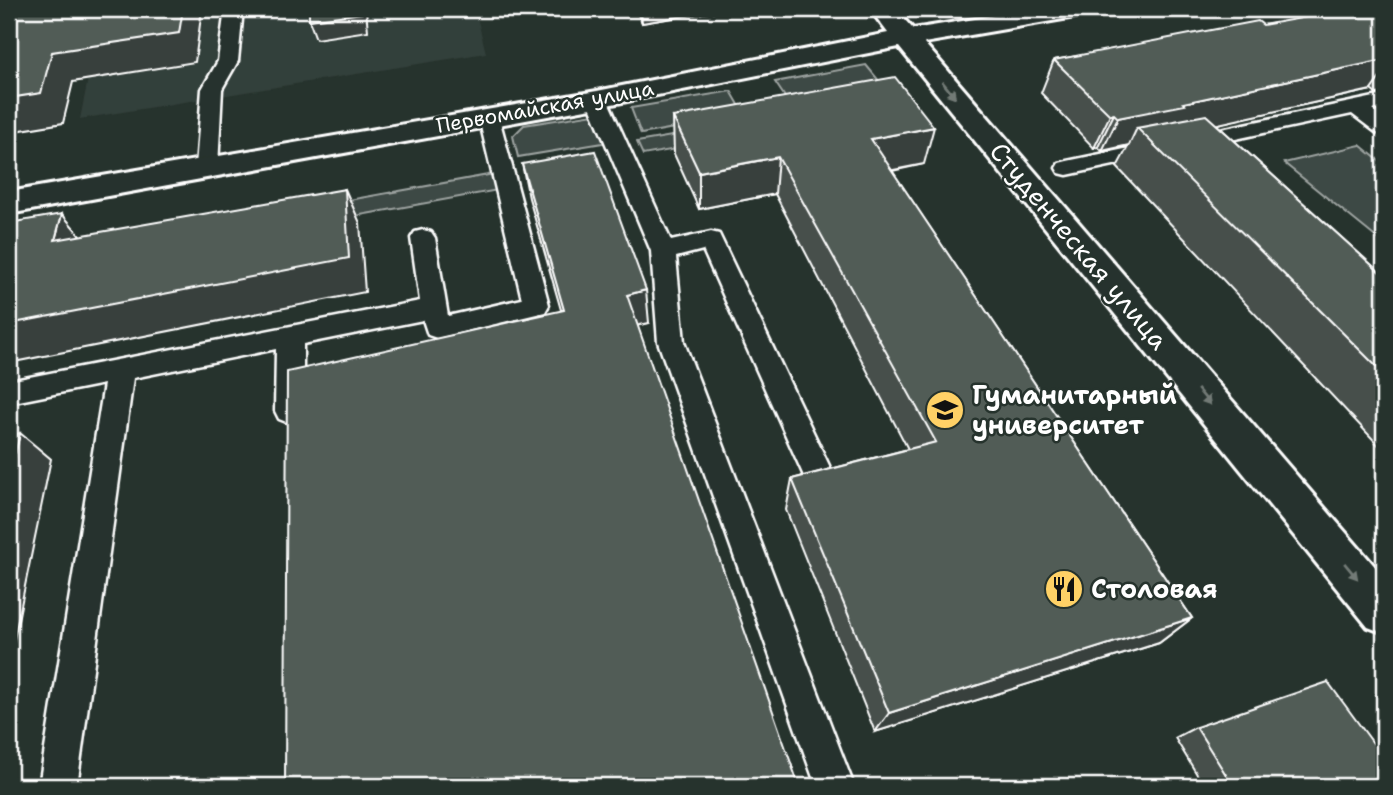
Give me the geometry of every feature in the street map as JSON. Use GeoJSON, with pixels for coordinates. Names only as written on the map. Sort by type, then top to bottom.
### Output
{"type":"FeatureCollection","features":[{"type":"Feature","properties":{"kind":"street","name":"Студенческая улица"},"geometry":{"type":"LineString","coordinates":[[882,9],[1384,611]]}},
{"type":"Feature","properties":{"kind":"street","name":"Первомайская улица"},"geometry":{"type":"LineString","coordinates":[[9,203],[597,99],[905,38],[1081,9]]}},
{"type":"Feature","properties":{"kind":"lane"},"geometry":{"type":"LineString","coordinates":[[207,167],[212,89],[228,61],[234,9]]}},
{"type":"Feature","properties":{"kind":"lane"},"geometry":{"type":"LineString","coordinates":[[597,99],[663,251],[671,342],[835,786]]}},
{"type":"Feature","properties":{"kind":"lane"},"geometry":{"type":"LineString","coordinates":[[1067,168],[1384,101]]}},
{"type":"Feature","properties":{"kind":"lane"},"geometry":{"type":"LineString","coordinates":[[1356,107],[1384,128]]}},
{"type":"Feature","properties":{"kind":"lane"},"geometry":{"type":"LineString","coordinates":[[423,238],[437,328],[536,305],[489,118]]}},
{"type":"Feature","properties":{"kind":"lane"},"geometry":{"type":"LineString","coordinates":[[1213,137],[1233,155]]}},
{"type":"Feature","properties":{"kind":"lane"},"geometry":{"type":"LineString","coordinates":[[663,251],[711,240],[819,476]]}},
{"type":"Feature","properties":{"kind":"lane"},"geometry":{"type":"LineString","coordinates":[[9,392],[434,307]]}},
{"type":"Feature","properties":{"kind":"lane"},"geometry":{"type":"LineString","coordinates":[[289,445],[290,336]]}},
{"type":"Feature","properties":{"kind":"lane"},"geometry":{"type":"LineString","coordinates":[[58,786],[120,370]]}},
{"type":"Feature","properties":{"kind":"shaded area"},"geometry":{"type":"Polygon","coordinates":[[[9,9],[531,9],[477,17],[486,53],[80,119],[88,79],[9,92],[9,9]]]}},
{"type":"Feature","properties":{"kind":"shaded area"},"geometry":{"type":"Polygon","coordinates":[[[866,65],[885,88],[791,106],[775,82],[866,65]]]}},
{"type":"Feature","properties":{"kind":"shaded area"},"geometry":{"type":"Polygon","coordinates":[[[731,91],[745,115],[641,134],[631,108],[731,91]]]}},
{"type":"Feature","properties":{"kind":"shaded area"},"geometry":{"type":"Polygon","coordinates":[[[600,113],[609,142],[518,157],[513,136],[524,125],[600,113]]]}},
{"type":"Feature","properties":{"kind":"shaded area"},"geometry":{"type":"Polygon","coordinates":[[[747,123],[754,135],[643,155],[637,142],[747,123]]]}},
{"type":"Feature","properties":{"kind":"shaded area"},"geometry":{"type":"Polygon","coordinates":[[[1360,145],[1384,165],[1384,244],[1284,163],[1360,145]]]}},
{"type":"Feature","properties":{"kind":"shaded area"},"geometry":{"type":"Polygon","coordinates":[[[494,174],[498,190],[145,254],[148,236],[494,174]]]}},
{"type":"Feature","properties":{"kind":"building"},"geometry":{"type":"Polygon","coordinates":[[[9,9],[183,9],[179,33],[52,52],[41,93],[9,98],[9,9]]]}},
{"type":"Feature","properties":{"kind":"building"},"geometry":{"type":"Polygon","coordinates":[[[309,9],[362,9],[362,13],[309,20],[309,9]]]}},
{"type":"Feature","properties":{"kind":"building"},"geometry":{"type":"Polygon","coordinates":[[[1351,9],[1384,9],[1384,60],[1118,118],[1114,114],[1110,115],[1054,60],[1258,21],[1263,25],[1351,9]]]}},
{"type":"Feature","properties":{"kind":"building"},"geometry":{"type":"Polygon","coordinates":[[[895,77],[934,127],[871,139],[1192,618],[889,713],[792,479],[936,442],[778,157],[699,172],[673,117],[895,77]]]}},
{"type":"Feature","properties":{"kind":"building"},"geometry":{"type":"Polygon","coordinates":[[[1206,115],[1384,276],[1384,374],[1137,128],[1206,115]]]}},
{"type":"Feature","properties":{"kind":"building"},"geometry":{"type":"Polygon","coordinates":[[[595,151],[646,290],[627,295],[799,786],[285,786],[287,372],[564,310],[522,164],[595,151]]]}},
{"type":"Feature","properties":{"kind":"building"},"geometry":{"type":"Polygon","coordinates":[[[345,189],[349,258],[9,324],[9,223],[62,214],[55,240],[345,189]]]}},
{"type":"Feature","properties":{"kind":"building"},"geometry":{"type":"Polygon","coordinates":[[[20,433],[9,480],[9,436],[20,433]]]}},
{"type":"Feature","properties":{"kind":"building"},"geometry":{"type":"Polygon","coordinates":[[[1328,682],[1384,758],[1384,786],[1233,786],[1196,727],[1328,682]]]}},
{"type":"Feature","properties":{"kind":"place","name":"Гуманитарный университет"},"geometry":{"type":"Point","coordinates":[945,410]}},
{"type":"Feature","properties":{"kind":"place","name":"Столовая"},"geometry":{"type":"Point","coordinates":[1064,589]}}]}
